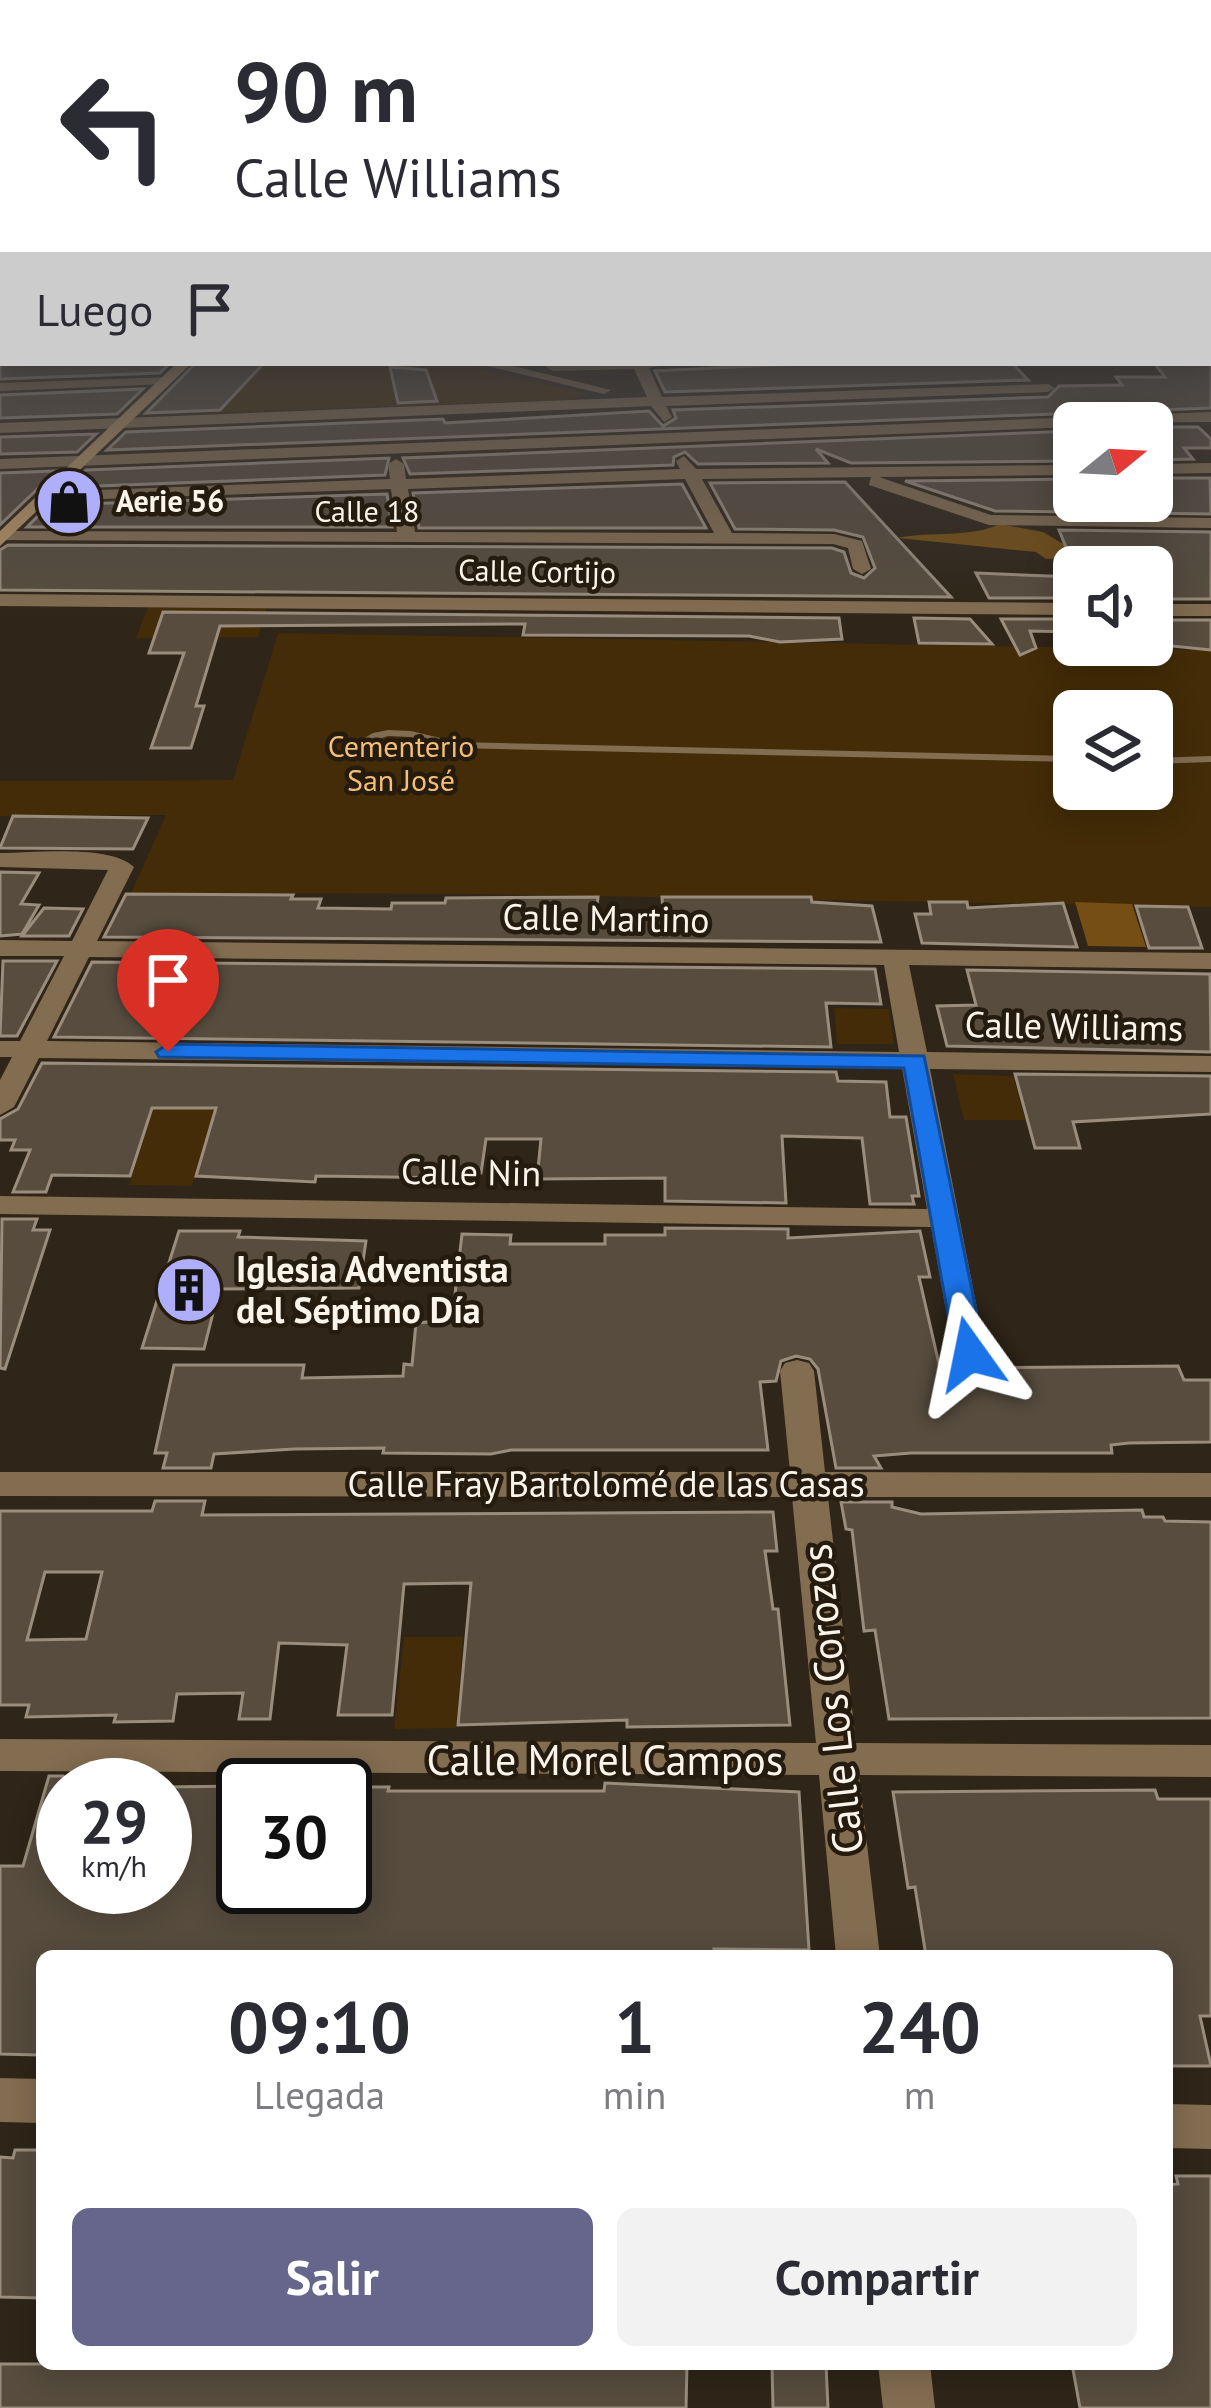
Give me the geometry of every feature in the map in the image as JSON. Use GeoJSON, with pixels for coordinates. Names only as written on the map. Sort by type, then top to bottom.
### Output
{"type":"FeatureCollection","features":[{"type":"Feature","properties":{"kind":"street"},"geometry":{"type":"LineString","coordinates":[[2,533],[49,497],[149,396]]}},
{"type":"Feature","properties":{"kind":"street"},"geometry":{"type":"LineString","coordinates":[[632,396],[657,402]]}},
{"type":"Feature","properties":{"kind":"street"},"geometry":{"type":"LineString","coordinates":[[654,396],[690,476],[699,484],[728,541]]}},
{"type":"Feature","properties":{"kind":"street"},"geometry":{"type":"LineString","coordinates":[[0,428],[814,396]]}},
{"type":"Feature","properties":{"kind":"street"},"geometry":{"type":"LineString","coordinates":[[388,410],[407,539]]}},
{"type":"Feature","properties":{"kind":"street"},"geometry":{"type":"LineString","coordinates":[[1173,418],[1211,417]]}},
{"type":"Feature","properties":{"kind":"street"},"geometry":{"type":"LineString","coordinates":[[0,464],[1053,423]]}},
{"type":"Feature","properties":{"kind":"street"},"geometry":{"type":"LineString","coordinates":[[1173,469],[1211,468]]}},
{"type":"Feature","properties":{"kind":"street"},"geometry":{"type":"LineString","coordinates":[[49,497],[398,483],[1053,470]]}},
{"type":"Feature","properties":{"kind":"street"},"geometry":{"type":"LineString","coordinates":[[852,473],[988,520],[1211,523]]}},
{"type":"Feature","properties":{"kind":"street","name":"Calle 18"},"geometry":{"type":"LineString","coordinates":[[2,533],[844,540],[856,545],[862,569]]}},
{"type":"Feature","properties":{"kind":"street","name":"Calle Cortijo"},"geometry":{"type":"LineString","coordinates":[[0,600],[1053,609]]}},
{"type":"Feature","properties":{"kind":"street"},"geometry":{"type":"LineString","coordinates":[[1173,610],[1211,610]]}},
{"type":"Feature","properties":{"kind":"street"},"geometry":{"type":"LineString","coordinates":[[0,860],[116,862],[122,867],[82,948],[14,1050],[0,1107]]}},
{"type":"Feature","properties":{"kind":"street","name":"Calle Martino"},"geometry":{"type":"LineString","coordinates":[[0,948],[1211,961]]}},
{"type":"Feature","properties":{"kind":"street"},"geometry":{"type":"LineString","coordinates":[[896,957],[970,1354]]}},
{"type":"Feature","properties":{"kind":"street","name":"Calle Williams"},"geometry":{"type":"LineString","coordinates":[[14,1050],[1211,1064]]}},
{"type":"Feature","properties":{"kind":"street","name":"Calle Nin"},"geometry":{"type":"LineString","coordinates":[[0,1205],[941,1217]]}},
{"type":"Feature","properties":{"kind":"street","name":"Calle Los Corozos"},"geometry":{"type":"LineString","coordinates":[[797,1371],[857,1950]]}},
{"type":"Feature","properties":{"kind":"street","name":"Calle Fray Bartolomé de las Casas"},"geometry":{"type":"LineString","coordinates":[[0,1484],[1211,1485]]}},
{"type":"Feature","properties":{"kind":"street","name":"Calle Morel Campos"},"geometry":{"type":"LineString","coordinates":[[0,1756],[1211,1761]]}},
{"type":"Feature","properties":{"kind":"street"},"geometry":{"type":"LineString","coordinates":[[0,2100],[36,2101]]}},
{"type":"Feature","properties":{"kind":"street"},"geometry":{"type":"LineString","coordinates":[[1173,2126],[1211,2127]]}},
{"type":"Feature","properties":{"kind":"street"},"geometry":{"type":"LineString","coordinates":[[905,2370],[909,2408]]}},
{"type":"Feature","properties":{"kind":"lane"},"geometry":{"type":"LineString","coordinates":[[457,745],[386,732],[366,740],[375,753],[457,745],[1053,759]]}},
{"type":"Feature","properties":{"kind":"lane"},"geometry":{"type":"LineString","coordinates":[[1173,760],[1211,759]]}},
{"type":"Feature","properties":{"kind":"green space"},"geometry":{"type":"Polygon","coordinates":[[[172,396],[579,396],[186,413],[160,409],[172,396]]]}},
{"type":"Feature","properties":{"kind":"green space"},"geometry":{"type":"Polygon","coordinates":[[[148,607],[266,607],[258,637],[136,638],[148,607]]]}},
{"type":"Feature","properties":{"kind":"green space","name":"Cementerio San José"},"geometry":{"type":"Polygon","coordinates":[[[278,633],[1053,647],[1053,666],[1173,666],[1173,649],[1211,650],[1211,907],[131,893],[166,815],[0,816],[0,781],[233,780],[278,633]]]}},
{"type":"Feature","properties":{"kind":"green space"},"geometry":{"type":"Polygon","coordinates":[[[834,1008],[889,1009],[894,1044],[837,1044],[834,1008]]]}},
{"type":"Feature","properties":{"kind":"green space"},"geometry":{"type":"Polygon","coordinates":[[[953,1074],[1013,1076],[1025,1120],[964,1120],[953,1074]]]}},
{"type":"Feature","properties":{"kind":"green space"},"geometry":{"type":"Polygon","coordinates":[[[152,1108],[215,1109],[192,1186],[129,1185],[152,1108]]]}},
{"type":"Feature","properties":{"kind":"green space"},"geometry":{"type":"Polygon","coordinates":[[[404,1637],[463,1637],[456,1728],[394,1729],[404,1637]]]}},
{"type":"Feature","properties":{"kind":"shaded area"},"geometry":{"type":"Polygon","coordinates":[[[999,524],[1043,532],[1067,546],[1053,546],[1053,559],[1046,559],[1036,552],[898,538],[977,531],[999,524]]]}},
{"type":"Feature","properties":{"kind":"shaded area"},"geometry":{"type":"Polygon","coordinates":[[[1075,902],[1132,904],[1146,947],[1088,946],[1075,902]]]}},
{"type":"Feature","properties":{"kind":"building"},"geometry":{"type":"Polygon","coordinates":[[[0,396],[135,396],[117,414],[0,418],[0,396]]]}},
{"type":"Feature","properties":{"kind":"building"},"geometry":{"type":"Polygon","coordinates":[[[163,396],[233,396],[220,410],[146,413],[163,396]]]}},
{"type":"Feature","properties":{"kind":"building"},"geometry":{"type":"Polygon","coordinates":[[[397,396],[435,396],[437,401],[398,403],[397,396]]]}},
{"type":"Feature","properties":{"kind":"building"},"geometry":{"type":"Polygon","coordinates":[[[1049,396],[1211,396],[1211,408],[1173,409],[1173,402],[1053,402],[1053,414],[107,450],[126,432],[443,419],[445,423],[649,411],[663,426],[676,418],[673,410],[1049,396]]]}},
{"type":"Feature","properties":{"kind":"building"},"geometry":{"type":"Polygon","coordinates":[[[1173,427],[1198,427],[1211,439],[1211,448],[1184,448],[1193,459],[1173,459],[1173,427]]]}},
{"type":"Feature","properties":{"kind":"building"},"geometry":{"type":"Polygon","coordinates":[[[1053,432],[1053,461],[851,463],[816,449],[828,463],[698,464],[685,452],[674,457],[673,465],[410,474],[403,458],[1053,432]]]}},
{"type":"Feature","properties":{"kind":"building"},"geometry":{"type":"Polygon","coordinates":[[[96,434],[77,452],[0,454],[0,437],[96,434]]]}},
{"type":"Feature","properties":{"kind":"building"},"geometry":{"type":"Polygon","coordinates":[[[389,458],[385,475],[69,487],[86,470],[389,458]]]}},
{"type":"Feature","properties":{"kind":"building"},"geometry":{"type":"Polygon","coordinates":[[[56,471],[0,525],[0,473],[56,471]]]}},
{"type":"Feature","properties":{"kind":"building"},"geometry":{"type":"Polygon","coordinates":[[[1173,478],[1210,478],[1211,514],[1173,513],[1173,478]]]}},
{"type":"Feature","properties":{"kind":"building"},"geometry":{"type":"Polygon","coordinates":[[[1053,479],[1053,512],[995,511],[905,481],[1053,479]]]}},
{"type":"Feature","properties":{"kind":"building"},"geometry":{"type":"Polygon","coordinates":[[[845,482],[951,597],[0,590],[0,550],[8,545],[832,548],[844,552],[851,573],[864,578],[875,568],[863,537],[834,530],[735,529],[710,483],[845,482]]]}},
{"type":"Feature","properties":{"kind":"building"},"geometry":{"type":"Polygon","coordinates":[[[682,484],[706,528],[419,528],[413,493],[682,484]]]}},
{"type":"Feature","properties":{"kind":"building"},"geometry":{"type":"Polygon","coordinates":[[[387,494],[392,527],[27,527],[49,505],[387,494]]]}},
{"type":"Feature","properties":{"kind":"building"},"geometry":{"type":"Polygon","coordinates":[[[1059,530],[1211,532],[1211,599],[1173,599],[1173,546],[1065,546],[1059,530]]]}},
{"type":"Feature","properties":{"kind":"building"},"geometry":{"type":"Polygon","coordinates":[[[976,573],[1053,576],[1053,598],[989,598],[976,573]]]}},
{"type":"Feature","properties":{"kind":"building"},"geometry":{"type":"Polygon","coordinates":[[[163,612],[839,618],[842,639],[780,642],[749,636],[523,635],[525,624],[220,626],[196,706],[204,706],[191,748],[151,748],[184,653],[149,653],[163,612]]]}},
{"type":"Feature","properties":{"kind":"building"},"geometry":{"type":"Polygon","coordinates":[[[914,618],[970,619],[992,644],[919,643],[914,618]]]}},
{"type":"Feature","properties":{"kind":"building"},"geometry":{"type":"Polygon","coordinates":[[[1001,619],[1053,619],[1053,632],[1030,631],[1036,648],[1020,655],[1001,619]]]}},
{"type":"Feature","properties":{"kind":"building"},"geometry":{"type":"Polygon","coordinates":[[[1173,620],[1211,620],[1211,650],[1173,646],[1173,620]]]}},
{"type":"Feature","properties":{"kind":"building"},"geometry":{"type":"Polygon","coordinates":[[[13,816],[148,818],[133,849],[0,848],[13,816]]]}},
{"type":"Feature","properties":{"kind":"building"},"geometry":{"type":"Polygon","coordinates":[[[0,872],[39,873],[21,904],[39,905],[22,934],[0,936],[0,872]]]}},
{"type":"Feature","properties":{"kind":"building"},"geometry":{"type":"Polygon","coordinates":[[[126,894],[293,895],[291,899],[321,899],[318,908],[391,909],[392,903],[445,903],[446,898],[598,897],[596,915],[663,914],[662,897],[811,897],[812,902],[872,906],[881,942],[104,937],[126,894]]]}},
{"type":"Feature","properties":{"kind":"building"},"geometry":{"type":"Polygon","coordinates":[[[929,902],[967,902],[968,908],[1063,903],[1077,947],[922,943],[915,914],[931,914],[929,902]]]}},
{"type":"Feature","properties":{"kind":"building"},"geometry":{"type":"Polygon","coordinates":[[[1136,906],[1188,907],[1202,948],[1149,948],[1136,906]]]}},
{"type":"Feature","properties":{"kind":"building"},"geometry":{"type":"Polygon","coordinates":[[[44,908],[83,909],[69,936],[22,936],[44,908]]]}},
{"type":"Feature","properties":{"kind":"building"},"geometry":{"type":"Polygon","coordinates":[[[3,961],[57,961],[17,1036],[0,1036],[3,961]]]}},
{"type":"Feature","properties":{"kind":"building"},"geometry":{"type":"Polygon","coordinates":[[[92,962],[875,969],[881,1004],[826,1003],[831,1047],[54,1037],[92,962]]]}},
{"type":"Feature","properties":{"kind":"building"},"geometry":{"type":"Polygon","coordinates":[[[967,970],[1210,974],[1211,1052],[947,1046],[937,1006],[976,1005],[967,970]]]}},
{"type":"Feature","properties":{"kind":"building"},"geometry":{"type":"Polygon","coordinates":[[[42,1063],[836,1072],[838,1081],[886,1082],[890,1117],[906,1117],[919,1196],[912,1196],[914,1204],[870,1204],[862,1138],[782,1136],[786,1203],[665,1201],[665,1178],[537,1179],[541,1139],[486,1139],[481,1173],[462,1173],[461,1178],[316,1176],[315,1182],[196,1176],[216,1108],[152,1108],[130,1176],[52,1175],[46,1192],[13,1192],[30,1150],[11,1150],[15,1140],[0,1140],[0,1119],[18,1109],[42,1063]]]}},
{"type":"Feature","properties":{"kind":"building"},"geometry":{"type":"Polygon","coordinates":[[[1015,1074],[1211,1076],[1211,1114],[1073,1122],[1080,1148],[1035,1148],[1015,1074]]]}},
{"type":"Feature","properties":{"kind":"building"},"geometry":{"type":"Polygon","coordinates":[[[2,1219],[37,1219],[33,1230],[50,1230],[5,1369],[0,1368],[2,1219]]]}},
{"type":"Feature","properties":{"kind":"building"},"geometry":{"type":"Polygon","coordinates":[[[665,1228],[788,1229],[788,1238],[920,1231],[930,1277],[919,1277],[939,1364],[973,1368],[1178,1366],[1184,1380],[1211,1380],[1211,1442],[1111,1445],[1112,1453],[911,1453],[874,1456],[881,1468],[836,1468],[818,1369],[810,1359],[796,1356],[781,1361],[776,1381],[760,1382],[768,1450],[511,1450],[491,1454],[294,1449],[214,1454],[211,1468],[163,1468],[167,1453],[155,1453],[174,1365],[304,1365],[302,1378],[403,1376],[404,1364],[412,1365],[416,1323],[452,1320],[462,1234],[511,1235],[510,1244],[605,1244],[605,1235],[665,1235],[665,1228]]]}},
{"type":"Feature","properties":{"kind":"building"},"geometry":{"type":"Polygon","coordinates":[[[179,1231],[366,1241],[359,1288],[219,1289],[204,1349],[142,1348],[179,1231]]]}},
{"type":"Feature","properties":{"kind":"building"},"geometry":{"type":"Polygon","coordinates":[[[155,1501],[205,1501],[202,1515],[773,1512],[777,1551],[765,1551],[773,1609],[778,1609],[790,1725],[627,1727],[627,1720],[458,1725],[471,1583],[404,1584],[392,1715],[338,1715],[347,1645],[279,1643],[270,1719],[239,1719],[243,1693],[177,1694],[173,1721],[114,1722],[116,1715],[26,1717],[29,1705],[0,1705],[0,1511],[152,1511],[155,1501]],[[45,1572],[27,1640],[86,1639],[102,1572],[45,1572]]]}},
{"type":"Feature","properties":{"kind":"building"},"geometry":{"type":"Polygon","coordinates":[[[841,1502],[892,1502],[892,1507],[921,1514],[1142,1510],[1144,1517],[1165,1521],[1211,1522],[1211,1718],[889,1719],[875,1630],[864,1631],[852,1530],[846,1529],[841,1502]]]}},
{"type":"Feature","properties":{"kind":"building"},"geometry":{"type":"Polygon","coordinates":[[[605,1783],[799,1792],[809,1950],[36,1950],[36,2055],[0,2054],[0,1866],[23,1866],[36,1821],[36,1914],[192,1914],[192,1787],[216,1786],[216,1914],[372,1914],[372,1787],[389,1787],[388,1791],[604,1791],[605,1783]]]}},
{"type":"Feature","properties":{"kind":"building"},"geometry":{"type":"Polygon","coordinates":[[[1155,1790],[1158,1799],[1211,1799],[1211,2016],[1200,2016],[1211,2066],[1173,2066],[1173,1950],[925,1950],[915,1887],[908,1888],[893,1792],[1155,1790]]]}},
{"type":"Feature","properties":{"kind":"building"},"geometry":{"type":"Polygon","coordinates":[[[15,2150],[36,2150],[36,2298],[0,2297],[0,2157],[13,2158],[15,2150]]]}},
{"type":"Feature","properties":{"kind":"building"},"geometry":{"type":"Polygon","coordinates":[[[1176,2176],[1211,2176],[1211,2408],[1080,2408],[1073,2370],[1173,2370],[1173,2184],[1178,2184],[1176,2176]]]}},
{"type":"Feature","properties":{"kind":"building"},"geometry":{"type":"Polygon","coordinates":[[[0,2364],[36,2364],[36,2370],[687,2370],[686,2408],[0,2408],[0,2364]]]}},
{"type":"Feature","properties":{"kind":"building"},"geometry":{"type":"Polygon","coordinates":[[[772,2370],[826,2370],[828,2408],[773,2408],[772,2370]]]}},
{"type":"Feature","properties":{"kind":"place","name":"Aerie 56"},"geometry":{"type":"Point","coordinates":[69,502]}},
{"type":"Feature","properties":{"kind":"place","name":"Iglesia Adventista del Séptimo Día"},"geometry":{"type":"Point","coordinates":[189,1290]}},
{"type":"Feature","properties":{"kind":"route"},"geometry":{"type":"LineString","coordinates":[[168,1052],[915,1061],[970,1354]]}}]}
